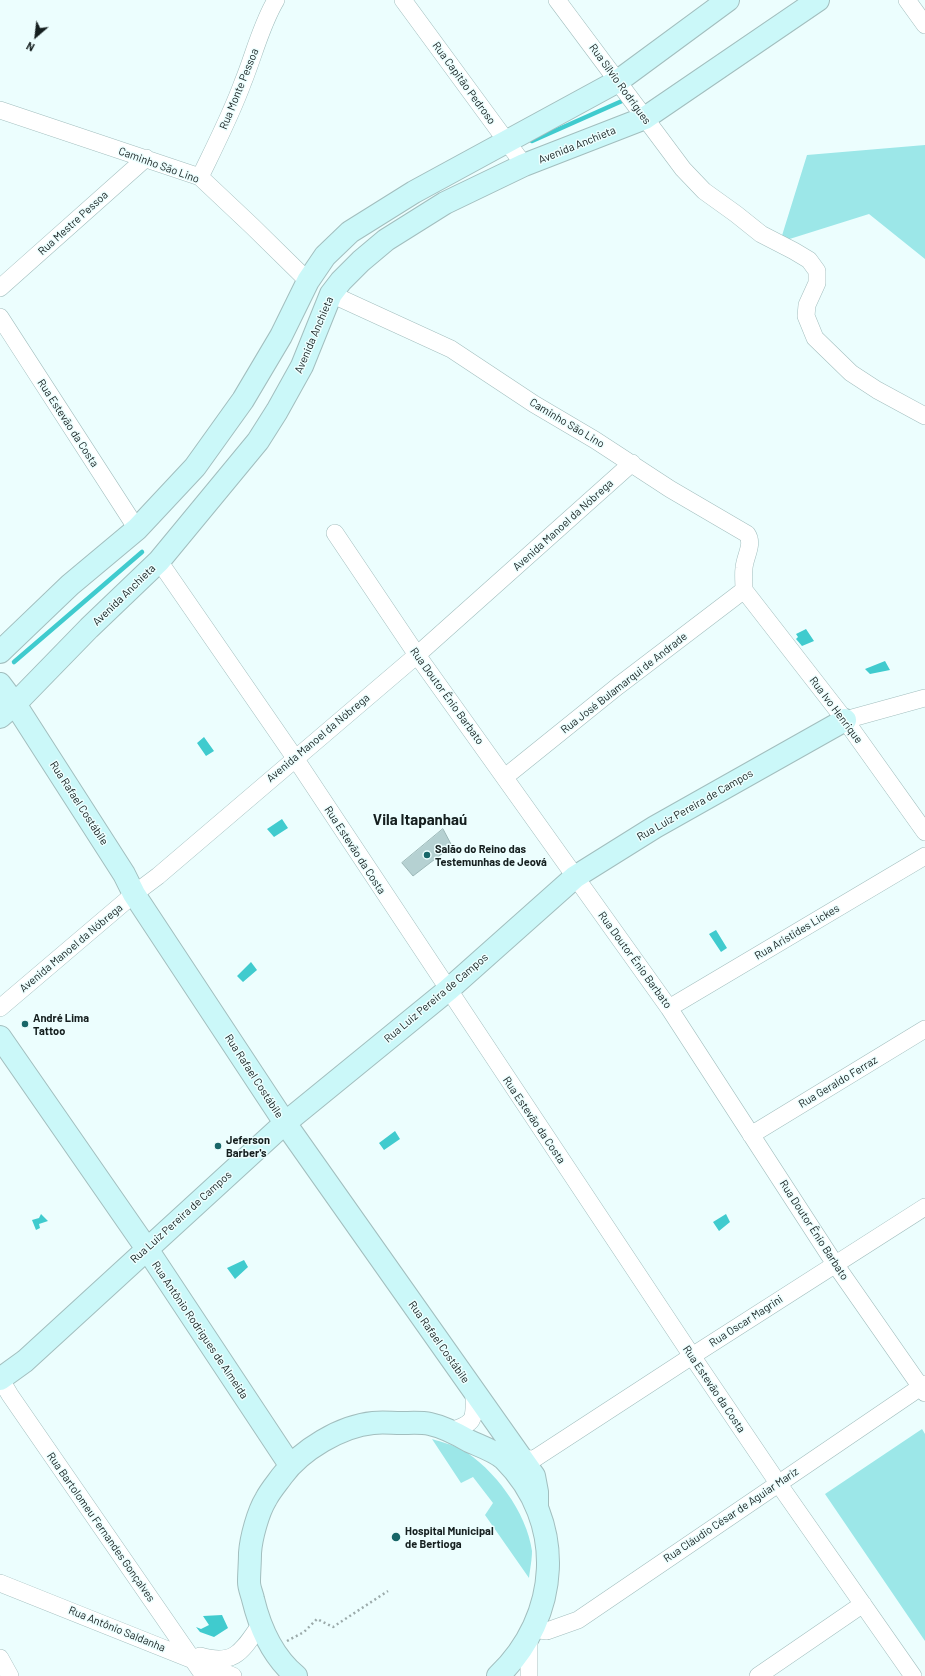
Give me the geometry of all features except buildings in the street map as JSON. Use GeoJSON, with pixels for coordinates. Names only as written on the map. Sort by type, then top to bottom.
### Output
{"type":"FeatureCollection","features":[{"type":"Feature","properties":{"kind":"street","name":"Rua Monte Pessoa"},"geometry":{"type":"LineString","coordinates":[[200,178],[232,109],[259,37],[276,0]]}},
{"type":"Feature","properties":{"kind":"street","name":"Rua Capitão Pedroso"},"geometry":{"type":"LineString","coordinates":[[403,0],[524,165]]}},
{"type":"Feature","properties":{"kind":"street","name":"Rua Sílvio Rodrigues"},"geometry":{"type":"LineString","coordinates":[[557,0],[683,169],[704,191],[761,234],[809,260],[817,271],[817,283],[807,305],[806,316],[815,338],[851,373],[877,390],[925,416]]}},
{"type":"Feature","properties":{"kind":"street"},"geometry":{"type":"LineString","coordinates":[[0,652],[70,584],[137,529],[195,467],[242,400],[281,336],[308,281],[325,256],[350,232],[414,192],[618,81],[728,0]]}},
{"type":"Feature","properties":{"kind":"street","name":"Avenida Anchieta"},"geometry":{"type":"LineString","coordinates":[[8,710],[89,628],[159,561],[258,440],[277,411],[302,366],[331,294],[360,261],[386,240],[445,203],[524,165],[645,118],[818,0]]}},
{"type":"Feature","properties":{"kind":"street"},"geometry":{"type":"LineString","coordinates":[[907,0],[925,25]]}},
{"type":"Feature","properties":{"kind":"street","name":"Caminho São Lino"},"geometry":{"type":"LineString","coordinates":[[0,110],[146,158],[200,178],[308,281]]}},
{"type":"Feature","properties":{"kind":"street","name":"Rua Mestre Pessoa"},"geometry":{"type":"LineString","coordinates":[[0,288],[146,158]]}},
{"type":"Feature","properties":{"kind":"street","name":"Caminho São Lino"},"geometry":{"type":"LineString","coordinates":[[331,294],[451,349],[534,404],[632,463],[683,497],[747,534],[750,538],[750,544],[745,560],[744,590]]}},
{"type":"Feature","properties":{"kind":"street","name":"Rua Estevão da Costa"},"geometry":{"type":"LineString","coordinates":[[0,317],[137,529]]}},
{"type":"Feature","properties":{"kind":"street","name":"Avenida Manoel da Nóbrega"},"geometry":{"type":"LineString","coordinates":[[0,1008],[134,894],[158,876],[417,655],[632,463]]}},
{"type":"Feature","properties":{"kind":"street","name":"Rua Doutor Ênio Barbato"},"geometry":{"type":"LineString","coordinates":[[335,533],[417,655],[669,1008],[835,1264],[924,1388]]}},
{"type":"Feature","properties":{"kind":"street","name":"Rua Estevão da Costa"},"geometry":{"type":"LineString","coordinates":[[159,561],[295,758],[692,1356],[778,1483],[913,1676]]}},
{"type":"Feature","properties":{"kind":"street","name":"Rua Ivo Henrique"},"geometry":{"type":"LineString","coordinates":[[744,590],[845,720],[925,832]]}},
{"type":"Feature","properties":{"kind":"street","name":"Rua José Bulamarqui de Andrade"},"geometry":{"type":"LineString","coordinates":[[505,777],[618,686],[744,590]]}},
{"type":"Feature","properties":{"kind":"street","name":"Rua Rafael Costábile"},"geometry":{"type":"LineString","coordinates":[[0,684],[8,710],[124,874],[134,894],[285,1123],[474,1391],[512,1458],[534,1476],[537,1492],[537,1508],[548,1552],[546,1593],[541,1611],[531,1633],[510,1664],[498,1676]]}},
{"type":"Feature","properties":{"kind":"street","name":"Rua Luiz Pereira de Campos"},"geometry":{"type":"LineString","coordinates":[[0,1379],[25,1361],[285,1123],[448,990],[575,877],[655,827],[845,720],[925,698]]}},
{"type":"Feature","properties":{"kind":"street","name":"Rua Aristides Lickes"},"geometry":{"type":"LineString","coordinates":[[669,1008],[925,856]]}},
{"type":"Feature","properties":{"kind":"street","name":"Rua Geraldo Ferraz"},"geometry":{"type":"LineString","coordinates":[[751,1135],[925,1029]]}},
{"type":"Feature","properties":{"kind":"street","name":"Rua Antônio Rodrigues de Almeida"},"geometry":{"type":"LineString","coordinates":[[0,1037],[147,1249],[290,1465]]}},
{"type":"Feature","properties":{"kind":"street","name":"Rua Oscar Magrini"},"geometry":{"type":"LineString","coordinates":[[512,1458],[534,1459],[835,1264],[925,1208]]}},
{"type":"Feature","properties":{"kind":"street","name":"Rua Bartolomeu Fernandes Gonçalves"},"geometry":{"type":"LineString","coordinates":[[0,1379],[204,1676]]}},
{"type":"Feature","properties":{"kind":"street","name":"Rua Cláudio César de Aguiar Mariz"},"geometry":{"type":"LineString","coordinates":[[531,1633],[547,1631],[578,1620],[778,1483],[924,1388]]}},
{"type":"Feature","properties":{"kind":"street"},"geometry":{"type":"LineString","coordinates":[[450,1431],[465,1427],[471,1421],[474,1413],[474,1391]]}},
{"type":"Feature","properties":{"kind":"street"},"geometry":{"type":"LineString","coordinates":[[296,1676],[272,1648],[260,1625],[249,1583],[251,1540],[265,1500],[290,1465],[314,1445],[342,1431],[372,1423],[424,1424],[450,1431],[512,1458]]}},
{"type":"Feature","properties":{"kind":"street","name":"Rua Antônio Saldanha"},"geometry":{"type":"LineString","coordinates":[[0,1583],[191,1656],[234,1676]]}},
{"type":"Feature","properties":{"kind":"street"},"geometry":{"type":"LineString","coordinates":[[758,1676],[863,1604]]}},
{"type":"Feature","properties":{"kind":"street"},"geometry":{"type":"LineString","coordinates":[[191,1656],[214,1659],[231,1658],[245,1648],[260,1625]]}},
{"type":"Feature","properties":{"kind":"street"},"geometry":{"type":"LineString","coordinates":[[529,1676],[531,1633]]}},
{"type":"Feature","properties":{"kind":"street"},"geometry":{"type":"LineString","coordinates":[[0,1658],[10,1676]]}},
{"type":"Feature","properties":{"kind":"path"},"geometry":{"type":"LineString","coordinates":[[272,1648],[304,1632],[317,1618],[332,1627],[388,1591]]}},
{"type":"Feature","properties":{"kind":"shaded area"},"geometry":{"type":"Polygon","coordinates":[[[925,145],[925,259],[869,214],[780,242],[807,155],[925,145]]]}},
{"type":"Feature","properties":{"kind":"shaded area"},"geometry":{"type":"Polygon","coordinates":[[[806,629],[814,641],[802,646],[796,639],[798,637],[796,634],[806,629]]]}},
{"type":"Feature","properties":{"kind":"shaded area"},"geometry":{"type":"Polygon","coordinates":[[[885,661],[890,670],[870,674],[865,669],[885,661]]]}},
{"type":"Feature","properties":{"kind":"shaded area"},"geometry":{"type":"Polygon","coordinates":[[[204,737],[214,751],[206,756],[197,743],[204,737]]]}},
{"type":"Feature","properties":{"kind":"shaded area"},"geometry":{"type":"Polygon","coordinates":[[[282,819],[288,828],[274,837],[267,829],[282,819]]]}},
{"type":"Feature","properties":{"kind":"shaded area"},"geometry":{"type":"Polygon","coordinates":[[[716,930],[727,948],[721,952],[709,934],[716,930]]]}},
{"type":"Feature","properties":{"kind":"shaded area"},"geometry":{"type":"Polygon","coordinates":[[[251,962],[257,970],[243,982],[237,976],[251,962]]]}},
{"type":"Feature","properties":{"kind":"shaded area"},"geometry":{"type":"Polygon","coordinates":[[[395,1131],[400,1139],[384,1150],[379,1143],[395,1131]]]}},
{"type":"Feature","properties":{"kind":"shaded area"},"geometry":{"type":"Polygon","coordinates":[[[41,1214],[48,1221],[39,1224],[40,1228],[36,1230],[32,1220],[39,1218],[41,1214]]]}},
{"type":"Feature","properties":{"kind":"shaded area"},"geometry":{"type":"Polygon","coordinates":[[[726,1214],[730,1222],[719,1231],[713,1222],[726,1214]]]}},
{"type":"Feature","properties":{"kind":"shaded area"},"geometry":{"type":"Polygon","coordinates":[[[244,1260],[248,1267],[235,1279],[227,1268],[244,1260]]]}},
{"type":"Feature","properties":{"kind":"shaded area"},"geometry":{"type":"Polygon","coordinates":[[[922,1429],[925,1434],[925,1641],[825,1494],[922,1429]]]}},
{"type":"Feature","properties":{"kind":"shaded area"},"geometry":{"type":"Polygon","coordinates":[[[432,1439],[461,1449],[473,1457],[497,1480],[507,1493],[516,1507],[529,1536],[532,1551],[529,1578],[485,1515],[493,1503],[473,1477],[461,1483],[432,1439]]]}},
{"type":"Feature","properties":{"kind":"shaded area"},"geometry":{"type":"Polygon","coordinates":[[[222,1615],[228,1628],[214,1637],[200,1632],[196,1627],[201,1629],[209,1625],[203,1616],[222,1615]]]}},
{"type":"Feature","properties":{"kind":"waterway"},"geometry":{"type":"LineString","coordinates":[[532,141],[622,101]]}},
{"type":"Feature","properties":{"kind":"waterway"},"geometry":{"type":"LineString","coordinates":[[14,662],[142,552]]}},
{"type":"Feature","properties":{"kind":"place","name":"Salão do Reino das Testemunhas de Jeová"},"geometry":{"type":"Point","coordinates":[427,855]}},
{"type":"Feature","properties":{"kind":"place","name":"André Lima Tattoo"},"geometry":{"type":"Point","coordinates":[25,1024]}},
{"type":"Feature","properties":{"kind":"place","name":"Jeferson Barber's"},"geometry":{"type":"Point","coordinates":[218,1146]}},
{"type":"Feature","properties":{"kind":"place","name":"Hospital Municipal de Bertioga"},"geometry":{"type":"Point","coordinates":[396,1537]}},
{"type":"Feature","properties":{"kind":"district","name":"Vila Itapanhaú"},"geometry":{"type":"Point","coordinates":[420,820]}}]}
